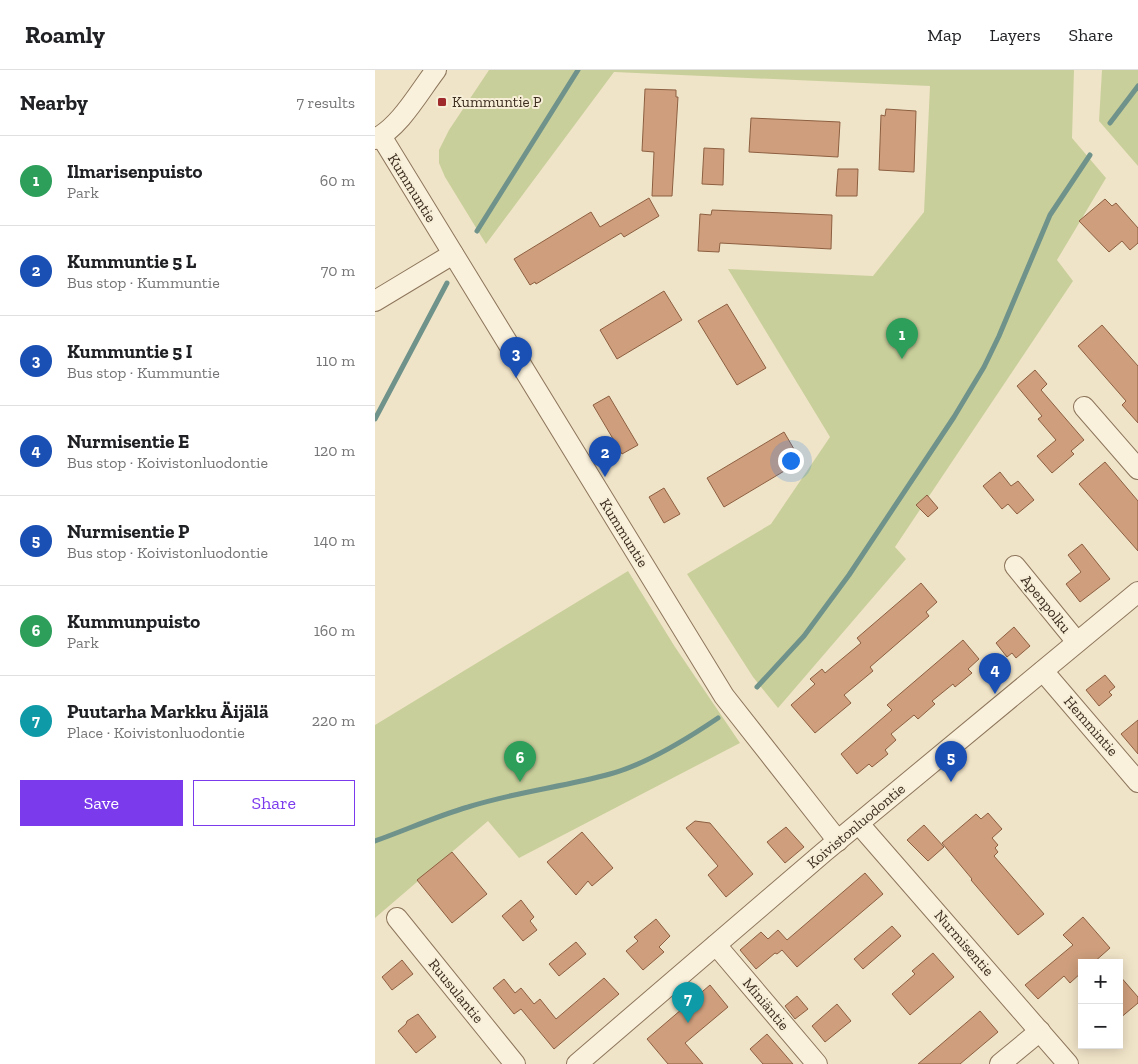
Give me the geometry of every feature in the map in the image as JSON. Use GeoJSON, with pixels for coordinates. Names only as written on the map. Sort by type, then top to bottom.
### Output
{"type":"FeatureCollection","features":[{"type":"Feature","properties":{"kind":"street"},"geometry":{"type":"LineString","coordinates":[[378,138],[397,122],[435,70]]}},
{"type":"Feature","properties":{"kind":"street","name":"Kummuntie"},"geometry":{"type":"LineString","coordinates":[[378,138],[453,254],[724,696],[838,841]]}},
{"type":"Feature","properties":{"kind":"street"},"geometry":{"type":"LineString","coordinates":[[375,301],[453,254]]}},
{"type":"Feature","properties":{"kind":"street"},"geometry":{"type":"LineString","coordinates":[[1084,407],[1138,468]]}},
{"type":"Feature","properties":{"kind":"street","name":"Apenpolku"},"geometry":{"type":"LineString","coordinates":[[1015,566],[1077,642]]}},
{"type":"Feature","properties":{"kind":"street","name":"Koivistonluodontie"},"geometry":{"type":"LineString","coordinates":[[577,1064],[838,841],[1138,592]]}},
{"type":"Feature","properties":{"kind":"street","name":"Hemmintie"},"geometry":{"type":"LineString","coordinates":[[1043,671],[1138,782]]}},
{"type":"Feature","properties":{"kind":"street","name":"Nurmisentie"},"geometry":{"type":"LineString","coordinates":[[859,824],[1068,1064]]}},
{"type":"Feature","properties":{"kind":"street","name":"Ruusulantie"},"geometry":{"type":"LineString","coordinates":[[397,918],[515,1064]]}},
{"type":"Feature","properties":{"kind":"street","name":"Miniäntie"},"geometry":{"type":"LineString","coordinates":[[716,945],[817,1064]]}},
{"type":"Feature","properties":{"kind":"street"},"geometry":{"type":"LineString","coordinates":[[1000,1064],[1040,1031]]}},
{"type":"Feature","properties":{"kind":"green space"},"geometry":{"type":"Polygon","coordinates":[[[489,70],[1074,70],[1072,138],[1106,178],[1057,260],[1073,281],[895,547],[906,559],[778,708],[753,677],[687,574],[771,524],[830,437],[728,269],[873,276],[924,212],[930,86],[614,72],[486,244],[445,177],[439,163],[439,150],[449,130],[489,70]]]}},
{"type":"Feature","properties":{"kind":"green space"},"geometry":{"type":"Polygon","coordinates":[[[1102,70],[1138,70],[1138,166],[1099,121],[1102,70]]]}},
{"type":"Feature","properties":{"kind":"green space"},"geometry":{"type":"Polygon","coordinates":[[[628,571],[675,647],[740,743],[519,858],[488,821],[375,918],[375,725],[628,571]]]}},
{"type":"Feature","properties":{"kind":"building"},"geometry":{"type":"Polygon","coordinates":[[[645,89],[676,90],[676,97],[678,97],[672,196],[652,196],[654,152],[642,151],[645,89]]]}},
{"type":"Feature","properties":{"kind":"building"},"geometry":{"type":"Polygon","coordinates":[[[886,109],[916,111],[914,172],[879,170],[881,115],[885,116],[886,109]]]}},
{"type":"Feature","properties":{"kind":"building"},"geometry":{"type":"Polygon","coordinates":[[[751,118],[840,122],[838,157],[749,152],[751,118]]]}},
{"type":"Feature","properties":{"kind":"building"},"geometry":{"type":"Polygon","coordinates":[[[704,148],[724,149],[723,185],[702,184],[704,148]]]}},
{"type":"Feature","properties":{"kind":"building"},"geometry":{"type":"Polygon","coordinates":[[[838,169],[858,169],[857,196],[836,196],[838,169]]]}},
{"type":"Feature","properties":{"kind":"building"},"geometry":{"type":"Polygon","coordinates":[[[649,198],[659,216],[624,237],[621,233],[536,284],[535,282],[530,285],[514,259],[591,212],[600,227],[649,198]]]}},
{"type":"Feature","properties":{"kind":"building"},"geometry":{"type":"Polygon","coordinates":[[[1105,199],[1112,206],[1116,203],[1138,228],[1138,243],[1130,250],[1122,241],[1109,252],[1079,221],[1105,199]]]}},
{"type":"Feature","properties":{"kind":"building"},"geometry":{"type":"Polygon","coordinates":[[[712,210],[832,215],[831,249],[720,243],[719,252],[698,251],[700,214],[711,215],[712,210]]]}},
{"type":"Feature","properties":{"kind":"building"},"geometry":{"type":"Polygon","coordinates":[[[664,291],[682,320],[617,359],[600,330],[664,291]]]}},
{"type":"Feature","properties":{"kind":"building"},"geometry":{"type":"Polygon","coordinates":[[[727,304],[766,368],[737,385],[698,321],[727,304]]]}},
{"type":"Feature","properties":{"kind":"building"},"geometry":{"type":"Polygon","coordinates":[[[1102,325],[1138,366],[1138,423],[1122,405],[1126,401],[1078,346],[1102,325]]]}},
{"type":"Feature","properties":{"kind":"building"},"geometry":{"type":"Polygon","coordinates":[[[1035,370],[1047,384],[1041,390],[1084,440],[1071,451],[1074,454],[1052,473],[1037,456],[1056,440],[1038,419],[1042,416],[1017,386],[1035,370]]]}},
{"type":"Feature","properties":{"kind":"building"},"geometry":{"type":"Polygon","coordinates":[[[609,396],[638,445],[622,454],[593,405],[609,396]]]}},
{"type":"Feature","properties":{"kind":"building"},"geometry":{"type":"Polygon","coordinates":[[[784,432],[801,461],[724,507],[707,478],[784,432]]]}},
{"type":"Feature","properties":{"kind":"building"},"geometry":{"type":"Polygon","coordinates":[[[1105,462],[1138,501],[1138,551],[1079,484],[1105,462]]]}},
{"type":"Feature","properties":{"kind":"building"},"geometry":{"type":"Polygon","coordinates":[[[1000,472],[1011,486],[1018,481],[1034,500],[1017,514],[1008,504],[1002,509],[983,486],[1000,472]]]}},
{"type":"Feature","properties":{"kind":"building"},"geometry":{"type":"Polygon","coordinates":[[[664,488],[680,514],[664,523],[649,497],[664,488]]]}},
{"type":"Feature","properties":{"kind":"building"},"geometry":{"type":"Polygon","coordinates":[[[927,495],[938,508],[928,517],[916,505],[927,495]]]}},
{"type":"Feature","properties":{"kind":"building"},"geometry":{"type":"Polygon","coordinates":[[[1082,544],[1110,579],[1080,602],[1066,584],[1081,572],[1068,555],[1082,544]]]}},
{"type":"Feature","properties":{"kind":"building"},"geometry":{"type":"Polygon","coordinates":[[[921,583],[937,602],[926,612],[929,616],[870,667],[873,671],[844,695],[851,703],[815,733],[791,705],[815,684],[810,679],[822,669],[825,673],[861,643],[857,638],[921,583]]]}},
{"type":"Feature","properties":{"kind":"building"},"geometry":{"type":"Polygon","coordinates":[[[1014,627],[1030,646],[1016,658],[1012,653],[1007,657],[996,643],[1014,627]]]}},
{"type":"Feature","properties":{"kind":"building"},"geometry":{"type":"Polygon","coordinates":[[[963,640],[979,659],[968,669],[972,673],[955,687],[953,684],[932,701],[935,704],[918,719],[914,715],[891,734],[896,740],[885,750],[888,754],[872,767],[869,764],[857,774],[841,754],[892,710],[887,705],[963,640]]]}},
{"type":"Feature","properties":{"kind":"building"},"geometry":{"type":"Polygon","coordinates":[[[1105,675],[1115,687],[1109,692],[1112,695],[1099,706],[1086,690],[1105,675]]]}},
{"type":"Feature","properties":{"kind":"building"},"geometry":{"type":"Polygon","coordinates":[[[1138,720],[1138,754],[1121,734],[1138,720]]]}},
{"type":"Feature","properties":{"kind":"building"},"geometry":{"type":"Polygon","coordinates":[[[988,813],[1002,829],[992,838],[998,845],[995,848],[998,852],[994,856],[1044,914],[1018,935],[942,843],[976,814],[981,819],[988,813]]]}},
{"type":"Feature","properties":{"kind":"building"},"geometry":{"type":"Polygon","coordinates":[[[695,821],[710,823],[753,874],[726,897],[708,875],[718,866],[686,828],[695,821]]]}},
{"type":"Feature","properties":{"kind":"building"},"geometry":{"type":"Polygon","coordinates":[[[924,825],[944,847],[928,861],[907,840],[924,825]]]}},
{"type":"Feature","properties":{"kind":"building"},"geometry":{"type":"Polygon","coordinates":[[[786,827],[804,847],[785,863],[767,842],[786,827]]]}},
{"type":"Feature","properties":{"kind":"building"},"geometry":{"type":"Polygon","coordinates":[[[582,832],[613,868],[592,886],[588,881],[576,895],[547,862],[582,832]]]}},
{"type":"Feature","properties":{"kind":"building"},"geometry":{"type":"Polygon","coordinates":[[[452,852],[487,894],[452,923],[417,880],[452,852]]]}},
{"type":"Feature","properties":{"kind":"building"},"geometry":{"type":"Polygon","coordinates":[[[865,873],[883,894],[797,967],[782,950],[777,954],[775,953],[756,969],[740,950],[761,932],[768,939],[778,930],[787,940],[865,873]]]}},
{"type":"Feature","properties":{"kind":"building"},"geometry":{"type":"Polygon","coordinates":[[[521,900],[534,917],[530,921],[537,930],[523,941],[502,916],[521,900]]]}},
{"type":"Feature","properties":{"kind":"building"},"geometry":{"type":"Polygon","coordinates":[[[1083,917],[1110,948],[1098,959],[1078,959],[1078,976],[1070,983],[1064,976],[1038,999],[1025,985],[1073,945],[1063,935],[1083,917]]]}},
{"type":"Feature","properties":{"kind":"building"},"geometry":{"type":"Polygon","coordinates":[[[656,919],[670,936],[659,947],[664,952],[643,970],[626,951],[638,941],[634,937],[656,919]]]}},
{"type":"Feature","properties":{"kind":"building"},"geometry":{"type":"Polygon","coordinates":[[[892,926],[901,936],[863,969],[854,959],[892,926]]]}},
{"type":"Feature","properties":{"kind":"building"},"geometry":{"type":"Polygon","coordinates":[[[576,942],[586,954],[559,976],[549,964],[576,942]]]}},
{"type":"Feature","properties":{"kind":"building"},"geometry":{"type":"Polygon","coordinates":[[[933,953],[954,977],[910,1015],[892,994],[915,974],[912,971],[933,953]]]}},
{"type":"Feature","properties":{"kind":"building"},"geometry":{"type":"Polygon","coordinates":[[[402,960],[413,974],[392,990],[382,977],[402,960]]]}},
{"type":"Feature","properties":{"kind":"building"},"geometry":{"type":"Polygon","coordinates":[[[604,978],[619,994],[554,1049],[521,1009],[514,1014],[493,988],[504,979],[515,993],[521,988],[534,1004],[540,999],[556,1019],[604,978]]]}},
{"type":"Feature","properties":{"kind":"building"},"geometry":{"type":"Polygon","coordinates":[[[1123,980],[1138,997],[1138,1003],[1123,1016],[1123,980]]]}},
{"type":"Feature","properties":{"kind":"building"},"geometry":{"type":"Polygon","coordinates":[[[710,985],[728,1007],[685,1043],[703,1064],[668,1064],[647,1039],[710,985]]]}},
{"type":"Feature","properties":{"kind":"building"},"geometry":{"type":"Polygon","coordinates":[[[797,996],[808,1009],[795,1019],[785,1006],[797,996]]]}},
{"type":"Feature","properties":{"kind":"building"},"geometry":{"type":"Polygon","coordinates":[[[837,1004],[851,1021],[825,1042],[812,1026],[837,1004]]]}},
{"type":"Feature","properties":{"kind":"building"},"geometry":{"type":"Polygon","coordinates":[[[980,1011],[998,1032],[960,1064],[918,1064],[980,1011]]]}},
{"type":"Feature","properties":{"kind":"building"},"geometry":{"type":"Polygon","coordinates":[[[418,1014],[436,1037],[416,1053],[398,1031],[407,1021],[418,1014]]]}},
{"type":"Feature","properties":{"kind":"building"},"geometry":{"type":"Polygon","coordinates":[[[767,1034],[793,1064],[763,1064],[750,1049],[767,1034]]]}},
{"type":"Feature","properties":{"kind":"waterway"},"geometry":{"type":"LineString","coordinates":[[477,231],[578,70]]}},
{"type":"Feature","properties":{"kind":"waterway"},"geometry":{"type":"LineString","coordinates":[[1110,123],[1138,86]]}},
{"type":"Feature","properties":{"kind":"waterway"},"geometry":{"type":"LineString","coordinates":[[757,687],[804,636],[849,575],[954,417],[984,367],[999,336],[1050,215],[1090,155]]}},
{"type":"Feature","properties":{"kind":"waterway"},"geometry":{"type":"LineString","coordinates":[[375,419],[447,283]]}},
{"type":"Feature","properties":{"kind":"waterway"},"geometry":{"type":"LineString","coordinates":[[375,841],[486,802],[592,779],[624,770],[666,750],[718,718]]}},
{"type":"Feature","properties":{"kind":"place","name":"Kummuntie P"},"geometry":{"type":"Point","coordinates":[442,102]}},
{"type":"Feature","properties":{"kind":"place","name":"Ilmarisenpuisto"},"geometry":{"type":"Point","coordinates":[902,359]}},
{"type":"Feature","properties":{"kind":"place","name":"Kummuntie 5 I"},"geometry":{"type":"Point","coordinates":[516,378]}},
{"type":"Feature","properties":{"kind":"place","name":"Kummuntie 5 L"},"geometry":{"type":"Point","coordinates":[605,477]}},
{"type":"Feature","properties":{"kind":"place","name":"Nurmisentie E"},"geometry":{"type":"Point","coordinates":[995,694]}},
{"type":"Feature","properties":{"kind":"place","name":"Kummunpuisto"},"geometry":{"type":"Point","coordinates":[520,782]}},
{"type":"Feature","properties":{"kind":"place","name":"Nurmisentie P"},"geometry":{"type":"Point","coordinates":[951,782]}},
{"type":"Feature","properties":{"kind":"place","name":"Puutarha Markku Äijälä"},"geometry":{"type":"Point","coordinates":[688,1023]}}]}
